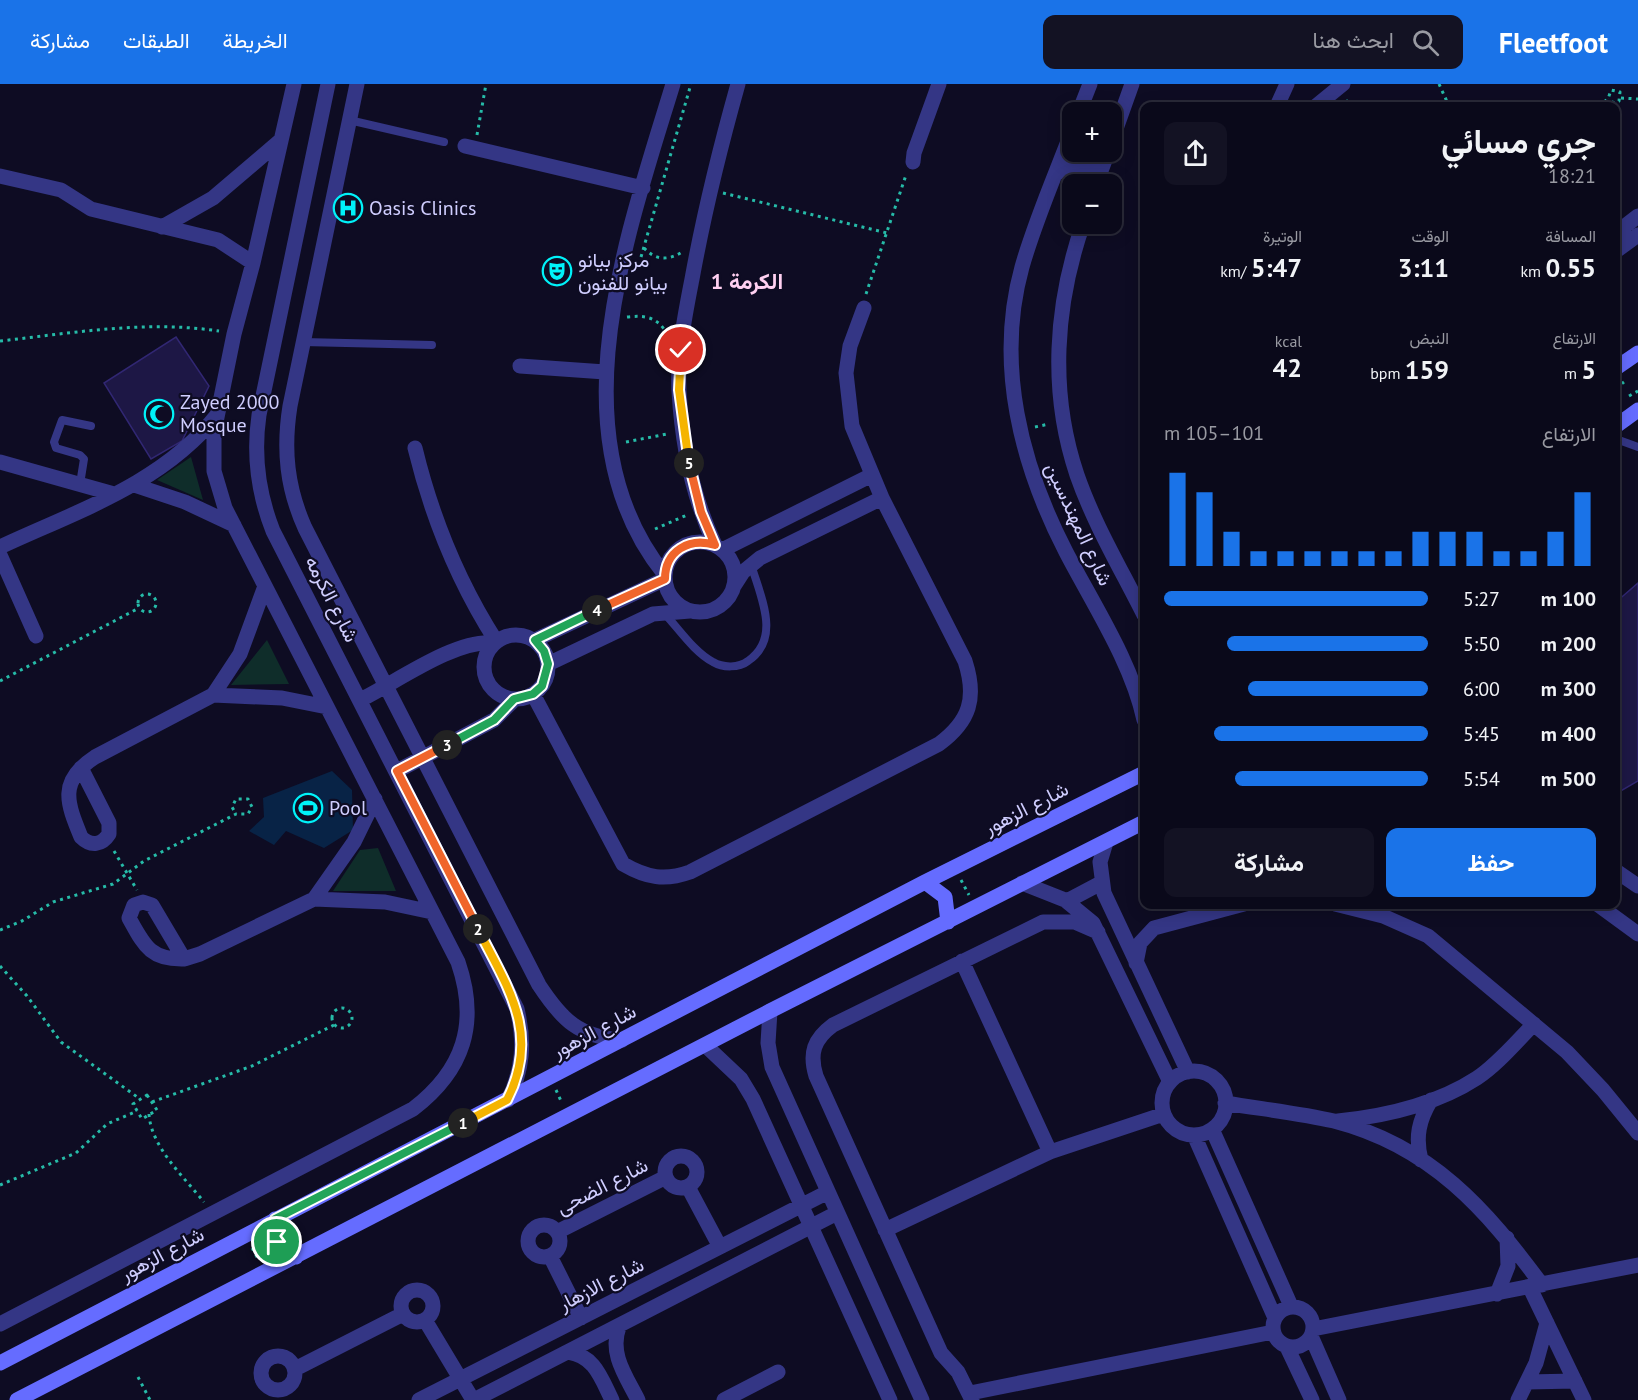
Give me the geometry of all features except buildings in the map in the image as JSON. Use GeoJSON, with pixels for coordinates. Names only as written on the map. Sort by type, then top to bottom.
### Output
{"type":"FeatureCollection","features":[{"type":"Feature","properties":{"kind":"main road"},"geometry":{"type":"LineString","coordinates":[[1620,366],[1638,353]]}},
{"type":"Feature","properties":{"kind":"main road"},"geometry":{"type":"LineString","coordinates":[[1620,423],[1638,410]]}},
{"type":"Feature","properties":{"kind":"main road","name":"شارع الزهور"},"geometry":{"type":"LineString","coordinates":[[0,1363],[1140,771]]}},
{"type":"Feature","properties":{"kind":"main road"},"geometry":{"type":"LineString","coordinates":[[17,1400],[770,1011],[1140,824]]}},
{"type":"Feature","properties":{"kind":"main road"},"geometry":{"type":"LineString","coordinates":[[925,882],[945,897],[948,922]]}},
{"type":"Feature","properties":{"kind":"main road"},"geometry":{"type":"LineString","coordinates":[[275,1219],[277,1242],[296,1257]]}},
{"type":"Feature","properties":{"kind":"street"},"geometry":{"type":"LineString","coordinates":[[0,1324],[413,1109],[432,1094],[448,1076],[459,1055],[466,1033],[468,1009],[466,985],[458,962],[221,499],[214,471],[213,451],[234,333],[253,263],[294,84]]}},
{"type":"Feature","properties":{"kind":"street","name":"شارع الكرمه"},"geometry":{"type":"LineString","coordinates":[[328,84],[257,432],[257,466],[262,499],[273,531],[517,1009],[523,1047],[521,1066],[507,1100]]}},
{"type":"Feature","properties":{"kind":"street","name":"شارع الكرمه"},"geometry":{"type":"LineString","coordinates":[[357,84],[287,428],[286,459],[291,490],[305,528],[539,985],[554,1008],[574,1026],[598,1038],[622,1040]]}},
{"type":"Feature","properties":{"kind":"street"},"geometry":{"type":"LineString","coordinates":[[672,84],[615,300],[605,372],[605,407],[616,479],[624,507],[639,539],[665,577],[674,600],[679,605],[693,611]]}},
{"type":"Feature","properties":{"kind":"street"},"geometry":{"type":"LineString","coordinates":[[731,591],[734,569],[718,548],[701,512],[690,469],[679,390],[686,310],[710,190],[738,84]]}},
{"type":"Feature","properties":{"kind":"street"},"geometry":{"type":"LineString","coordinates":[[913,157],[939,84]]}},
{"type":"Feature","properties":{"kind":"street"},"geometry":{"type":"LineString","coordinates":[[1083,102],[1090,84]]}},
{"type":"Feature","properties":{"kind":"street"},"geometry":{"type":"LineString","coordinates":[[1122,109],[1132,84]]}},
{"type":"Feature","properties":{"kind":"street"},"geometry":{"type":"LineString","coordinates":[[1279,102],[1287,84]]}},
{"type":"Feature","properties":{"kind":"street"},"geometry":{"type":"LineString","coordinates":[[1321,102],[1343,85]]}},
{"type":"Feature","properties":{"kind":"street"},"geometry":{"type":"LineString","coordinates":[[322,113],[349,120]]}},
{"type":"Feature","properties":{"kind":"street"},"geometry":{"type":"LineString","coordinates":[[162,227],[213,198],[281,140]]}},
{"type":"Feature","properties":{"kind":"street"},"geometry":{"type":"LineString","coordinates":[[470,148],[643,188]]}},
{"type":"Feature","properties":{"kind":"street","name":"شارع المهندسين"},"geometry":{"type":"LineString","coordinates":[[1062,158],[1022,268],[1013,318],[1011,368],[1019,430],[1028,467],[1046,513],[1132,679],[1140,706]]}},
{"type":"Feature","properties":{"kind":"street"},"geometry":{"type":"LineString","coordinates":[[1056,174],[1072,164],[1080,164],[1088,167],[1092,174]]}},
{"type":"Feature","properties":{"kind":"street"},"geometry":{"type":"LineString","coordinates":[[0,176],[61,190],[91,209],[218,240],[253,263]]}},
{"type":"Feature","properties":{"kind":"street"},"geometry":{"type":"LineString","coordinates":[[1620,231],[1636,228]]}},
{"type":"Feature","properties":{"kind":"street"},"geometry":{"type":"LineString","coordinates":[[1620,246],[1636,228]]}},
{"type":"Feature","properties":{"kind":"street","name":"شارع المهندسين"},"geometry":{"type":"LineString","coordinates":[[1080,234],[1066,282],[1059,330],[1059,379],[1064,421],[1077,474],[1092,510],[1140,607]]}},
{"type":"Feature","properties":{"kind":"street"},"geometry":{"type":"LineString","coordinates":[[533,694],[623,864],[638,873],[655,878],[673,878],[690,872],[939,744],[954,733],[965,717],[971,699],[971,679],[965,661],[882,498],[852,426],[848,400],[849,355],[862,310]]}},
{"type":"Feature","properties":{"kind":"street"},"geometry":{"type":"LineString","coordinates":[[275,339],[303,342]]}},
{"type":"Feature","properties":{"kind":"street"},"geometry":{"type":"LineString","coordinates":[[520,366],[605,372]]}},
{"type":"Feature","properties":{"kind":"street"},"geometry":{"type":"LineString","coordinates":[[0,547],[134,485],[181,454],[219,413]]}},
{"type":"Feature","properties":{"kind":"street"},"geometry":{"type":"LineString","coordinates":[[415,448],[430,506],[452,562],[495,642]]}},
{"type":"Feature","properties":{"kind":"street"},"geometry":{"type":"LineString","coordinates":[[0,462],[114,494]]}},
{"type":"Feature","properties":{"kind":"street"},"geometry":{"type":"LineString","coordinates":[[665,577],[667,564],[682,547],[704,542],[718,548],[872,475]]}},
{"type":"Feature","properties":{"kind":"street"},"geometry":{"type":"LineString","coordinates":[[134,485],[185,502],[234,525]]}},
{"type":"Feature","properties":{"kind":"street"},"geometry":{"type":"LineString","coordinates":[[548,664],[653,614],[716,608],[751,564],[882,498]]}},
{"type":"Feature","properties":{"kind":"street"},"geometry":{"type":"LineString","coordinates":[[0,555],[36,636]]}},
{"type":"Feature","properties":{"kind":"street"},"geometry":{"type":"LineString","coordinates":[[535,640],[665,577]]}},
{"type":"Feature","properties":{"kind":"street"},"geometry":{"type":"LineString","coordinates":[[81,768],[110,823],[106,839],[96,844],[85,841],[68,805],[70,785],[81,768],[95,757],[213,694],[240,654],[266,586]]}},
{"type":"Feature","properties":{"kind":"street"},"geometry":{"type":"LineString","coordinates":[[360,700],[460,648],[483,642],[495,642],[509,635],[522,635],[535,640],[544,651],[548,664],[542,686],[533,694],[514,699],[502,696],[492,689],[483,666],[486,654],[495,642]]}},
{"type":"Feature","properties":{"kind":"street"},"geometry":{"type":"LineString","coordinates":[[213,694],[282,698],[327,707]]}},
{"type":"Feature","properties":{"kind":"street"},"geometry":{"type":"LineString","coordinates":[[397,771],[494,720],[514,699]]}},
{"type":"Feature","properties":{"kind":"street"},"geometry":{"type":"LineString","coordinates":[[184,959],[156,909],[143,902],[134,905],[129,914],[145,947],[159,956],[184,959],[200,954],[314,899],[342,862],[375,799]]}},
{"type":"Feature","properties":{"kind":"street"},"geometry":{"type":"LineString","coordinates":[[1106,842],[1100,862],[1101,883],[1188,1072]]}},
{"type":"Feature","properties":{"kind":"street"},"geometry":{"type":"LineString","coordinates":[[1620,874],[1638,886]]}},
{"type":"Feature","properties":{"kind":"street"},"geometry":{"type":"LineString","coordinates":[[1022,883],[1067,901],[1080,910],[1098,932],[1170,1082]]}},
{"type":"Feature","properties":{"kind":"street"},"geometry":{"type":"LineString","coordinates":[[1067,901],[1101,883]]}},
{"type":"Feature","properties":{"kind":"street"},"geometry":{"type":"LineString","coordinates":[[314,899],[385,902],[432,912]]}},
{"type":"Feature","properties":{"kind":"street"},"geometry":{"type":"LineString","coordinates":[[1134,958],[1140,942],[1154,928],[1225,909]]}},
{"type":"Feature","properties":{"kind":"street"},"geometry":{"type":"LineString","coordinates":[[1355,909],[1383,916],[1428,936],[1575,1060],[1638,1133]]}},
{"type":"Feature","properties":{"kind":"street"},"geometry":{"type":"LineString","coordinates":[[1604,909],[1638,934]]}},
{"type":"Feature","properties":{"kind":"street"},"geometry":{"type":"LineString","coordinates":[[1098,932],[1075,922],[1043,922],[833,1025],[821,1034],[813,1047],[812,1061],[816,1076],[941,1353],[958,1372],[971,1397],[1274,1325],[1284,1308],[1291,1306],[1305,1310],[1312,1322],[1312,1332],[1339,1400]]}},
{"type":"Feature","properties":{"kind":"street"},"geometry":{"type":"LineString","coordinates":[[1113,963],[1134,958]]}},
{"type":"Feature","properties":{"kind":"street"},"geometry":{"type":"LineString","coordinates":[[962,961],[1050,1152]]}},
{"type":"Feature","properties":{"kind":"street"},"geometry":{"type":"LineString","coordinates":[[770,1011],[768,1043],[772,1068],[922,1400]]}},
{"type":"Feature","properties":{"kind":"street"},"geometry":{"type":"LineString","coordinates":[[1335,1122],[1383,1115],[1431,1100],[1478,1077],[1534,1024]]}},
{"type":"Feature","properties":{"kind":"street"},"geometry":{"type":"LineString","coordinates":[[705,1045],[741,1078],[802,1205],[890,1400]]}},
{"type":"Feature","properties":{"kind":"street"},"geometry":{"type":"LineString","coordinates":[[1199,1071],[1218,1082],[1226,1103],[1219,1122],[1212,1129],[1194,1135],[1176,1130],[1164,1114],[1164,1092],[1170,1082],[1188,1072],[1199,1071]]}},
{"type":"Feature","properties":{"kind":"street"},"geometry":{"type":"LineString","coordinates":[[1421,1160],[1418,1148],[1419,1123],[1431,1100]]}},
{"type":"Feature","properties":{"kind":"street"},"geometry":{"type":"LineString","coordinates":[[1226,1103],[1335,1122],[1374,1136],[1421,1160],[1477,1204],[1507,1238],[1536,1286],[1547,1323],[1584,1400]]}},
{"type":"Feature","properties":{"kind":"street"},"geometry":{"type":"LineString","coordinates":[[885,1230],[1050,1152],[1164,1114]]}},
{"type":"Feature","properties":{"kind":"street"},"geometry":{"type":"LineString","coordinates":[[1212,1129],[1291,1306]]}},
{"type":"Feature","properties":{"kind":"street"},"geometry":{"type":"LineString","coordinates":[[1194,1135],[1274,1325],[1276,1338],[1287,1347],[1312,1400]]}},
{"type":"Feature","properties":{"kind":"street"},"geometry":{"type":"LineString","coordinates":[[684,1156],[696,1166],[697,1174],[688,1187],[679,1188],[671,1184],[666,1177],[669,1161],[684,1156]]}},
{"type":"Feature","properties":{"kind":"street","name":"شارع الضحى"},"geometry":{"type":"LineString","coordinates":[[557,1232],[666,1177]]}},
{"type":"Feature","properties":{"kind":"street"},"geometry":{"type":"LineString","coordinates":[[688,1187],[720,1247]]}},
{"type":"Feature","properties":{"kind":"street","name":"شارع الازهار"},"geometry":{"type":"LineString","coordinates":[[419,1400],[828,1192]]}},
{"type":"Feature","properties":{"kind":"street"},"geometry":{"type":"LineString","coordinates":[[425,1320],[474,1400],[837,1213]]}},
{"type":"Feature","properties":{"kind":"street"},"geometry":{"type":"LineString","coordinates":[[542,1225],[550,1226],[557,1232],[560,1241],[557,1250],[550,1256],[541,1257],[528,1245],[529,1236],[534,1228],[542,1225]]}},
{"type":"Feature","properties":{"kind":"street"},"geometry":{"type":"LineString","coordinates":[[1497,1294],[1508,1266],[1507,1238]]}},
{"type":"Feature","properties":{"kind":"street"},"geometry":{"type":"LineString","coordinates":[[550,1256],[581,1318]]}},
{"type":"Feature","properties":{"kind":"street"},"geometry":{"type":"LineString","coordinates":[[1287,1347],[1301,1346],[1312,1332],[1638,1265]]}},
{"type":"Feature","properties":{"kind":"street"},"geometry":{"type":"LineString","coordinates":[[649,1283],[661,1304]]}},
{"type":"Feature","properties":{"kind":"street"},"geometry":{"type":"LineString","coordinates":[[421,1290],[428,1293],[433,1307],[425,1320],[409,1320],[403,1314],[402,1299],[406,1293],[421,1290]]}},
{"type":"Feature","properties":{"kind":"street"},"geometry":{"type":"LineString","coordinates":[[295,1369],[403,1314]]}},
{"type":"Feature","properties":{"kind":"street"},"geometry":{"type":"LineString","coordinates":[[1518,1400],[1536,1363],[1547,1323]]}},
{"type":"Feature","properties":{"kind":"street"},"geometry":{"type":"LineString","coordinates":[[619,1327],[615,1339],[615,1352],[638,1400]]}},
{"type":"Feature","properties":{"kind":"street"},"geometry":{"type":"LineString","coordinates":[[568,1352],[581,1354],[592,1362],[612,1400]]}},
{"type":"Feature","properties":{"kind":"street"},"geometry":{"type":"LineString","coordinates":[[285,1357],[295,1369],[295,1377],[288,1394],[263,1380],[261,1372],[269,1358],[285,1357]]}},
{"type":"Feature","properties":{"kind":"street"},"geometry":{"type":"LineString","coordinates":[[724,1400],[778,1372]]}},
{"type":"Feature","properties":{"kind":"street"},"geometry":{"type":"LineString","coordinates":[[1527,1382],[1575,1381]]}},
{"type":"Feature","properties":{"kind":"lane"},"geometry":{"type":"LineString","coordinates":[[349,120],[444,142]]}},
{"type":"Feature","properties":{"kind":"lane"},"geometry":{"type":"LineString","coordinates":[[303,342],[432,345]]}},
{"type":"Feature","properties":{"kind":"lane"},"geometry":{"type":"LineString","coordinates":[[80,484],[84,459],[80,455],[56,448],[54,442],[62,420],[91,426]]}},
{"type":"Feature","properties":{"kind":"lane"},"geometry":{"type":"LineString","coordinates":[[1620,440],[1638,447]]}},
{"type":"Feature","properties":{"kind":"lane"},"geometry":{"type":"LineString","coordinates":[[663,612],[702,654],[714,663],[729,667],[744,664],[757,655],[765,642],[767,627],[751,564]]}},
{"type":"Feature","properties":{"kind":"path"},"geometry":{"type":"LineString","coordinates":[[470,148],[486,84]]}},
{"type":"Feature","properties":{"kind":"path"},"geometry":{"type":"LineString","coordinates":[[641,258],[691,84]]}},
{"type":"Feature","properties":{"kind":"path"},"geometry":{"type":"LineString","coordinates":[[1439,84],[1447,102]]}},
{"type":"Feature","properties":{"kind":"path"},"geometry":{"type":"LineString","coordinates":[[1615,84],[1615,89]]}},
{"type":"Feature","properties":{"kind":"path"},"geometry":{"type":"LineString","coordinates":[[1615,89],[1620,92],[1621,98]]}},
{"type":"Feature","properties":{"kind":"path"},"geometry":{"type":"LineString","coordinates":[[1604,102],[1608,99],[1609,92],[1615,89]]}},
{"type":"Feature","properties":{"kind":"path"},"geometry":{"type":"LineString","coordinates":[[1608,99],[1617,102],[1621,98],[1638,99]]}},
{"type":"Feature","properties":{"kind":"path"},"geometry":{"type":"LineString","coordinates":[[862,310],[913,157]]}},
{"type":"Feature","properties":{"kind":"path"},"geometry":{"type":"LineString","coordinates":[[710,190],[887,233]]}},
{"type":"Feature","properties":{"kind":"path"},"geometry":{"type":"LineString","coordinates":[[644,248],[650,254],[666,259],[674,257],[687,246]]}},
{"type":"Feature","properties":{"kind":"path"},"geometry":{"type":"LineString","coordinates":[[626,328],[629,307]]}},
{"type":"Feature","properties":{"kind":"path"},"geometry":{"type":"LineString","coordinates":[[627,317],[648,316],[656,320],[667,334]]}},
{"type":"Feature","properties":{"kind":"path"},"geometry":{"type":"LineString","coordinates":[[0,341],[117,327],[165,325],[234,333]]}},
{"type":"Feature","properties":{"kind":"path"},"geometry":{"type":"LineString","coordinates":[[1019,430],[1064,421]]}},
{"type":"Feature","properties":{"kind":"path"},"geometry":{"type":"LineString","coordinates":[[625,433],[628,453]]}},
{"type":"Feature","properties":{"kind":"path"},"geometry":{"type":"LineString","coordinates":[[626,442],[667,434]]}},
{"type":"Feature","properties":{"kind":"path"},"geometry":{"type":"LineString","coordinates":[[639,539],[675,520],[701,512]]}},
{"type":"Feature","properties":{"kind":"path"},"geometry":{"type":"LineString","coordinates":[[149,594],[156,599],[156,608],[149,613],[139,608],[141,596],[149,594]]}},
{"type":"Feature","properties":{"kind":"path"},"geometry":{"type":"LineString","coordinates":[[0,681],[139,608]]}},
{"type":"Feature","properties":{"kind":"path"},"geometry":{"type":"LineString","coordinates":[[0,930],[22,921],[54,902],[97,891],[128,874],[144,861],[236,814],[244,816],[251,811],[248,799],[236,799],[232,807],[236,814]]}},
{"type":"Feature","properties":{"kind":"path"},"geometry":{"type":"LineString","coordinates":[[106,839],[143,902]]}},
{"type":"Feature","properties":{"kind":"path"},"geometry":{"type":"LineString","coordinates":[[954,868],[976,907]]}},
{"type":"Feature","properties":{"kind":"path"},"geometry":{"type":"LineString","coordinates":[[0,966],[27,996],[61,1042],[140,1099]]}},
{"type":"Feature","properties":{"kind":"path"},"geometry":{"type":"LineString","coordinates":[[152,1102],[252,1066],[334,1025],[341,1028],[349,1026],[352,1018],[348,1010],[340,1008],[333,1013],[334,1025]]}},
{"type":"Feature","properties":{"kind":"path"},"geometry":{"type":"LineString","coordinates":[[550,1078],[568,1116]]}},
{"type":"Feature","properties":{"kind":"path"},"geometry":{"type":"LineString","coordinates":[[147,1095],[157,1110],[142,1119],[133,1104],[140,1099],[147,1095]]}},
{"type":"Feature","properties":{"kind":"path"},"geometry":{"type":"LineString","coordinates":[[0,1185],[76,1153],[107,1124],[137,1111]]}},
{"type":"Feature","properties":{"kind":"path"},"geometry":{"type":"LineString","coordinates":[[149,1114],[150,1126],[160,1146],[213,1213]]}},
{"type":"Feature","properties":{"kind":"path"},"geometry":{"type":"LineString","coordinates":[[245,1235],[265,1273]]}},
{"type":"Feature","properties":{"kind":"path"},"geometry":{"type":"LineString","coordinates":[[138,1377],[150,1400]]}},
{"type":"Feature","properties":{"kind":"green space"},"geometry":{"type":"Polygon","coordinates":[[[191,457],[203,500],[157,480],[191,457]]]}},
{"type":"Feature","properties":{"kind":"green space"},"geometry":{"type":"Polygon","coordinates":[[[267,640],[289,684],[231,685],[267,640]]]}},
{"type":"Feature","properties":{"kind":"green space"},"geometry":{"type":"Polygon","coordinates":[[[378,848],[396,891],[333,891],[360,850],[378,848]]]}},
{"type":"Feature","properties":{"kind":"water","name":"Pool"},"geometry":{"type":"Polygon","coordinates":[[[332,771],[352,790],[353,830],[324,848],[286,831],[274,845],[249,831],[264,817],[263,798],[332,771]]]}},
{"type":"Feature","properties":{"kind":"place","name":"Oasis Clinics"},"geometry":{"type":"Point","coordinates":[348,208]}},
{"type":"Feature","properties":{"kind":"place","name":"مركز بيانو بيانو للفنون"},"geometry":{"type":"Point","coordinates":[557,271]}},
{"type":"Feature","properties":{"kind":"place","name":"Zayed 2000 Mosque"},"geometry":{"type":"Point","coordinates":[159,414]}},
{"type":"Feature","properties":{"kind":"place","name":"Pool"},"geometry":{"type":"Point","coordinates":[308,808]}},
{"type":"Feature","properties":{"kind":"district","name":"الكرمة 1"},"geometry":{"type":"Point","coordinates":[747,281]}},
{"type":"Feature","properties":{"kind":"route"},"geometry":{"type":"LineString","coordinates":[[277,1242],[274,1234],[275,1219],[507,1100],[515,1085],[521,1066],[523,1047],[522,1028],[517,1009],[510,991],[397,771],[494,720],[502,715],[514,699],[533,694],[542,686],[547,675],[548,664],[544,651],[535,640],[665,579],[667,564],[673,554],[682,547],[704,542],[715,545],[701,512],[690,469],[679,390],[681,350]]}}]}
